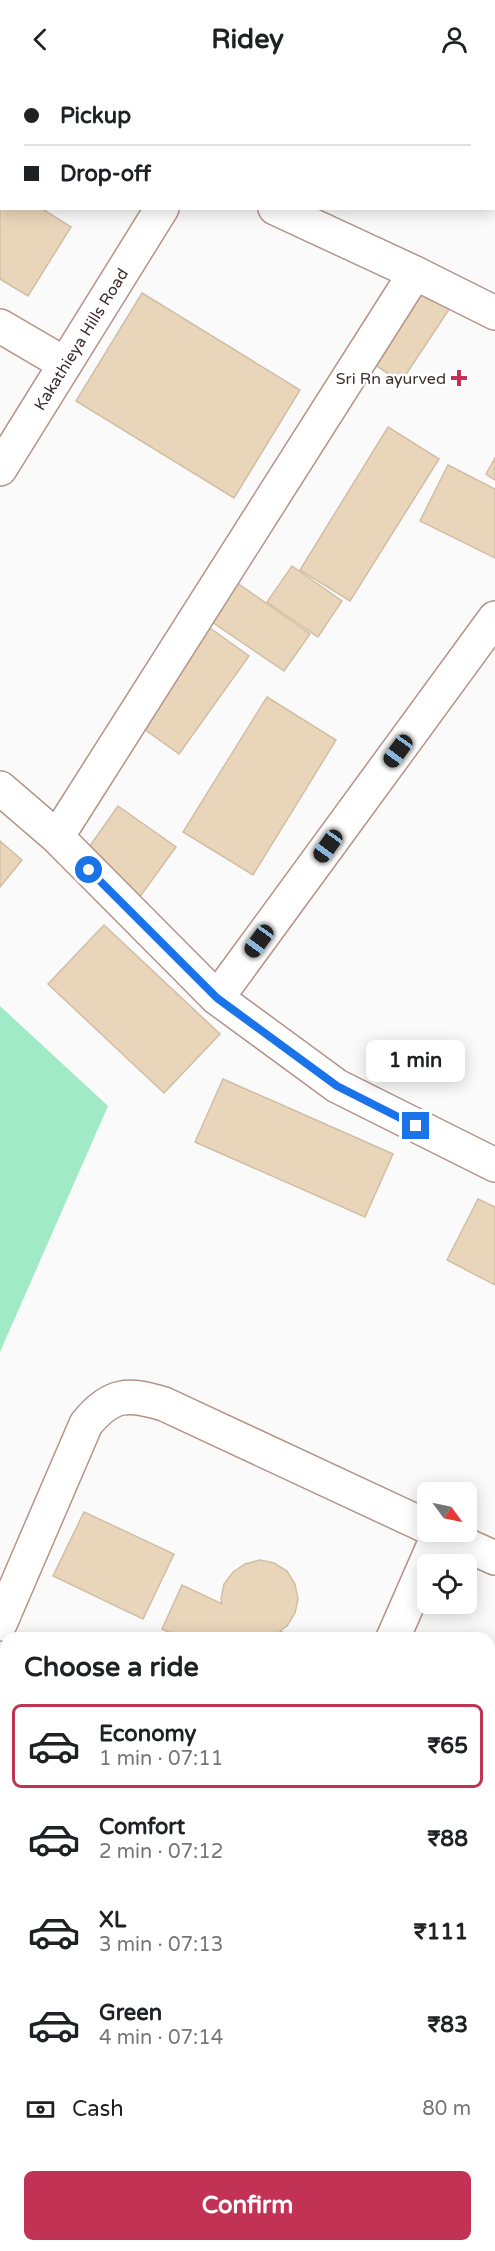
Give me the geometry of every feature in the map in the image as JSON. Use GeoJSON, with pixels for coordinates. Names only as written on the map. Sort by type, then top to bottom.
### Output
{"type":"FeatureCollection","features":[{"type":"Feature","properties":{"kind":"street","name":"Kakathieya Hills Road"},"geometry":{"type":"LineString","coordinates":[[0,469],[161,210]]}},
{"type":"Feature","properties":{"kind":"street"},"geometry":{"type":"LineString","coordinates":[[279,210],[495,313]]}},
{"type":"Feature","properties":{"kind":"street"},"geometry":{"type":"LineString","coordinates":[[57,837],[415,273]]}},
{"type":"Feature","properties":{"kind":"street"},"geometry":{"type":"LineString","coordinates":[[0,326],[65,364]]}},
{"type":"Feature","properties":{"kind":"street"},"geometry":{"type":"LineString","coordinates":[[217,998],[495,618]]}},
{"type":"Feature","properties":{"kind":"street"},"geometry":{"type":"LineString","coordinates":[[0,788],[57,837],[217,998],[337,1086],[495,1165]]}},
{"type":"Feature","properties":{"kind":"street"},"geometry":{"type":"LineString","coordinates":[[0,1624],[86,1424],[99,1408],[121,1397],[141,1397],[164,1404],[417,1523]]}},
{"type":"Feature","properties":{"kind":"street"},"geometry":{"type":"LineString","coordinates":[[395,1632],[430,1542]]}},
{"type":"Feature","properties":{"kind":"street"},"geometry":{"type":"LineString","coordinates":[[459,1542],[495,1558]]}},
{"type":"Feature","properties":{"kind":"green space"},"geometry":{"type":"Polygon","coordinates":[[[0,1006],[108,1106],[0,1352],[0,1006]]]}},
{"type":"Feature","properties":{"kind":"building"},"geometry":{"type":"Polygon","coordinates":[[[0,210],[44,210],[71,227],[28,296],[0,279],[0,210]]]}},
{"type":"Feature","properties":{"kind":"building"},"geometry":{"type":"Polygon","coordinates":[[[419,287],[450,308],[401,382],[369,361],[419,287]]]}},
{"type":"Feature","properties":{"kind":"building"},"geometry":{"type":"Polygon","coordinates":[[[142,293],[300,390],[234,498],[76,401],[142,293]]]}},
{"type":"Feature","properties":{"kind":"building"},"geometry":{"type":"Polygon","coordinates":[[[388,427],[439,459],[350,601],[300,570],[388,427]]]}},
{"type":"Feature","properties":{"kind":"building"},"geometry":{"type":"Polygon","coordinates":[[[495,458],[495,480],[486,474],[495,458]]]}},
{"type":"Feature","properties":{"kind":"building"},"geometry":{"type":"Polygon","coordinates":[[[448,465],[495,489],[495,558],[420,521],[448,465]]]}},
{"type":"Feature","properties":{"kind":"building"},"geometry":{"type":"Polygon","coordinates":[[[292,566],[342,601],[318,637],[267,602],[292,566]]]}},
{"type":"Feature","properties":{"kind":"building"},"geometry":{"type":"Polygon","coordinates":[[[236,582],[310,634],[284,671],[209,620],[236,582]]]}},
{"type":"Feature","properties":{"kind":"building"},"geometry":{"type":"Polygon","coordinates":[[[203,623],[249,656],[179,754],[133,721],[203,623]]]}},
{"type":"Feature","properties":{"kind":"building"},"geometry":{"type":"Polygon","coordinates":[[[267,697],[336,740],[253,875],[183,832],[267,697]]]}},
{"type":"Feature","properties":{"kind":"building"},"geometry":{"type":"Polygon","coordinates":[[[118,806],[176,847],[139,898],[82,857],[118,806]]]}},
{"type":"Feature","properties":{"kind":"building"},"geometry":{"type":"Polygon","coordinates":[[[0,841],[22,860],[0,887],[0,841]]]}},
{"type":"Feature","properties":{"kind":"building"},"geometry":{"type":"Polygon","coordinates":[[[104,925],[220,1034],[164,1093],[48,984],[104,925]]]}},
{"type":"Feature","properties":{"kind":"building"},"geometry":{"type":"Polygon","coordinates":[[[223,1079],[393,1154],[365,1217],[195,1142],[223,1079]]]}},
{"type":"Feature","properties":{"kind":"building"},"geometry":{"type":"Polygon","coordinates":[[[478,1199],[495,1207],[495,1285],[447,1260],[478,1199]]]}},
{"type":"Feature","properties":{"kind":"building"},"geometry":{"type":"Polygon","coordinates":[[[84,1512],[174,1554],[143,1619],[53,1576],[84,1512]]]}},
{"type":"Feature","properties":{"kind":"building"},"geometry":{"type":"Polygon","coordinates":[[[260,1560],[274,1563],[287,1571],[295,1584],[298,1599],[295,1613],[287,1626],[280,1631],[282,1632],[169,1632],[162,1629],[182,1585],[222,1604],[224,1584],[233,1572],[245,1564],[260,1560]]]}},
{"type":"Feature","properties":{"kind":"place","name":"Sri Rn ayurved"},"geometry":{"type":"Point","coordinates":[459,378]}},
{"type":"Feature","properties":{"kind":"route"},"geometry":{"type":"LineString","coordinates":[[89,870],[217,998],[337,1086],[416,1126]]}}]}
